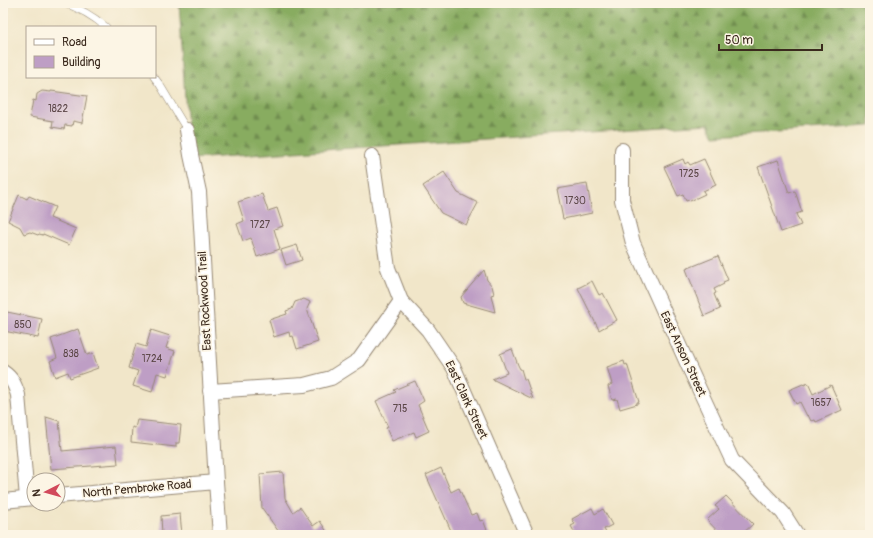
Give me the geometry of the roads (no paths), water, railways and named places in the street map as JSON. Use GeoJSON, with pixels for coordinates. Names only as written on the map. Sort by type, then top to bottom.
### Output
{"type":"FeatureCollection","features":[{"type":"Feature","properties":{"kind":"street","name":"East Rockwood Trail"},"geometry":{"type":"LineString","coordinates":[[186,130],[199,192],[210,392],[220,535]]}},
{"type":"Feature","properties":{"kind":"street","name":"East Anson Street"},"geometry":{"type":"LineString","coordinates":[[622,150],[622,200],[633,243],[732,460],[783,513],[796,534]]}},
{"type":"Feature","properties":{"kind":"street","name":"East Clark Street"},"geometry":{"type":"LineString","coordinates":[[372,156],[388,268],[401,301],[428,330],[454,368],[527,535]]}},
{"type":"Feature","properties":{"kind":"street"},"geometry":{"type":"LineString","coordinates":[[210,392],[304,385],[331,378],[359,360],[401,301]]}},
{"type":"Feature","properties":{"kind":"street"},"geometry":{"type":"LineString","coordinates":[[3,372],[15,384],[18,394],[28,472]]}},
{"type":"Feature","properties":{"kind":"street","name":"North Pembroke Road"},"geometry":{"type":"LineString","coordinates":[[66,495],[216,482]]}},
{"type":"Feature","properties":{"kind":"street"},"geometry":{"type":"LineString","coordinates":[[3,500],[26,498]]}},
{"type":"Feature","properties":{"kind":"lane"},"geometry":{"type":"LineString","coordinates":[[64,3],[80,10],[105,26]]}},
{"type":"Feature","properties":{"kind":"lane","name":"East Rockwood Trail"},"geometry":{"type":"LineString","coordinates":[[155,78],[186,130]]}}]}
